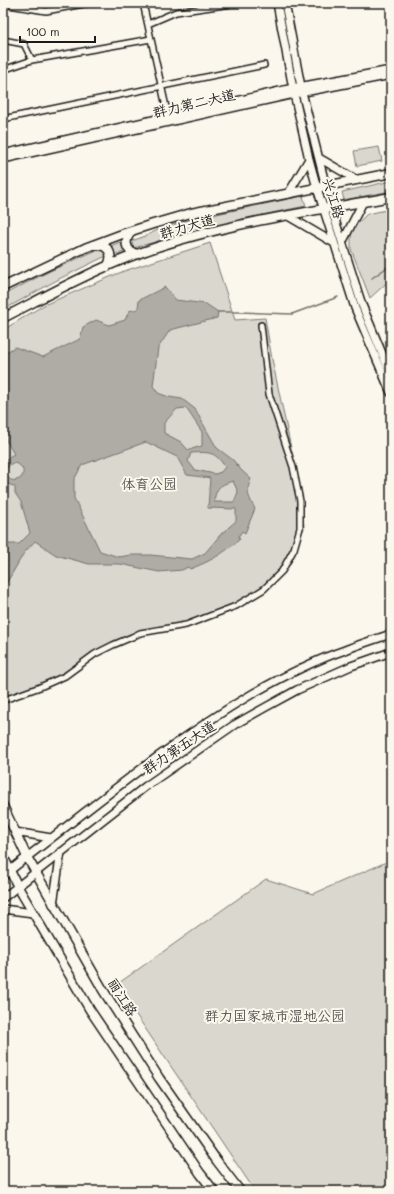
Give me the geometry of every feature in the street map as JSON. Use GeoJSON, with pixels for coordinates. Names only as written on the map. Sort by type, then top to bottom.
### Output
{"type":"FeatureCollection","features":[{"type":"Feature","properties":{"kind":"main road","name":"兴江路"},"geometry":{"type":"LineString","coordinates":[[277,3],[309,159],[317,188],[342,242],[349,278]]}},
{"type":"Feature","properties":{"kind":"main road","name":"兴江路"},"geometry":{"type":"LineString","coordinates":[[285,3],[302,89],[326,186],[327,208],[334,244],[349,278],[359,307],[391,375]]}},
{"type":"Feature","properties":{"kind":"main road","name":"群力第二大道"},"geometry":{"type":"LineString","coordinates":[[3,159],[302,89],[391,70]]}},
{"type":"Feature","properties":{"kind":"main road","name":"群力第二大道"},"geometry":{"type":"LineString","coordinates":[[302,89],[391,75]]}},
{"type":"Feature","properties":{"kind":"main road","name":"群力第二大道"},"geometry":{"type":"LineString","coordinates":[[3,154],[168,116],[294,91]]}},
{"type":"Feature","properties":{"kind":"main road"},"geometry":{"type":"LineString","coordinates":[[319,158],[357,180]]}},
{"type":"Feature","properties":{"kind":"main road"},"geometry":{"type":"LineString","coordinates":[[288,194],[309,159]]}},
{"type":"Feature","properties":{"kind":"main road","name":"群力大道"},"geometry":{"type":"LineString","coordinates":[[3,287],[68,256],[132,230],[190,214],[391,174]]}},
{"type":"Feature","properties":{"kind":"main road","name":"群力大道"},"geometry":{"type":"LineString","coordinates":[[3,318],[89,274],[138,254],[218,230],[391,197]]}},
{"type":"Feature","properties":{"kind":"main road"},"geometry":{"type":"LineString","coordinates":[[342,242],[363,202]]}},
{"type":"Feature","properties":{"kind":"main road"},"geometry":{"type":"LineString","coordinates":[[288,216],[334,244]]}},
{"type":"Feature","properties":{"kind":"main road"},"geometry":{"type":"LineString","coordinates":[[132,230],[127,238],[127,247],[131,252],[138,254]]}},
{"type":"Feature","properties":{"kind":"main road"},"geometry":{"type":"LineString","coordinates":[[94,245],[103,245],[110,252],[110,260],[106,267]]}},
{"type":"Feature","properties":{"kind":"main road","name":"兴江路"},"geometry":{"type":"LineString","coordinates":[[387,367],[391,392]]}},
{"type":"Feature","properties":{"kind":"main road","name":"群力第五大道"},"geometry":{"type":"LineString","coordinates":[[3,876],[175,744],[214,718],[253,694],[294,672],[344,650],[391,634]]}},
{"type":"Feature","properties":{"kind":"main road","name":"群力第五大道"},"geometry":{"type":"LineString","coordinates":[[3,898],[146,786],[234,725],[297,690],[351,666],[391,652]]}},
{"type":"Feature","properties":{"kind":"main road","name":"丽江路"},"geometry":{"type":"LineString","coordinates":[[3,806],[26,857],[102,990],[159,1078],[217,1161],[240,1191]]}},
{"type":"Feature","properties":{"kind":"main road"},"geometry":{"type":"LineString","coordinates":[[15,832],[51,838]]}},
{"type":"Feature","properties":{"kind":"main road"},"geometry":{"type":"LineString","coordinates":[[53,904],[61,852]]}},
{"type":"Feature","properties":{"kind":"main road"},"geometry":{"type":"LineString","coordinates":[[3,856],[18,887],[90,1010],[200,1173],[214,1191]]}},
{"type":"Feature","properties":{"kind":"main road"},"geometry":{"type":"LineString","coordinates":[[3,909],[33,913]]}},
{"type":"Feature","properties":{"kind":"street"},"geometry":{"type":"LineString","coordinates":[[3,4],[46,11],[89,3]]}},
{"type":"Feature","properties":{"kind":"street"},"geometry":{"type":"LineString","coordinates":[[143,3],[168,116]]}},
{"type":"Feature","properties":{"kind":"street"},"geometry":{"type":"LineString","coordinates":[[148,24],[176,12],[239,3]]}},
{"type":"Feature","properties":{"kind":"street"},"geometry":{"type":"LineString","coordinates":[[3,70],[32,60],[151,39]]}},
{"type":"Feature","properties":{"kind":"street"},"geometry":{"type":"LineString","coordinates":[[3,40],[24,44],[32,60]]}},
{"type":"Feature","properties":{"kind":"street"},"geometry":{"type":"LineString","coordinates":[[3,119],[264,65]]}},
{"type":"Feature","properties":{"kind":"street"},"geometry":{"type":"LineString","coordinates":[[4,700],[65,676],[95,654],[132,637],[186,624],[236,606],[264,589],[282,571],[294,549],[300,528],[300,501],[293,467],[269,394],[261,325]]}},
{"type":"Feature","properties":{"kind":"green space"},"geometry":{"type":"Polygon","coordinates":[[[379,147],[382,161],[357,166],[354,151],[379,147]]]}},
{"type":"Feature","properties":{"kind":"green space"},"geometry":{"type":"Polygon","coordinates":[[[391,181],[391,191],[344,200],[342,192],[391,181]]]}},
{"type":"Feature","properties":{"kind":"green space"},"geometry":{"type":"Polygon","coordinates":[[[303,196],[306,206],[179,235],[133,248],[131,245],[132,241],[159,229],[188,220],[303,196]]]}},
{"type":"Feature","properties":{"kind":"green space"},"geometry":{"type":"Polygon","coordinates":[[[391,209],[391,279],[370,298],[351,249],[351,230],[367,214],[391,209]]]}},
{"type":"Feature","properties":{"kind":"green space"},"geometry":{"type":"Polygon","coordinates":[[[123,241],[126,251],[114,256],[113,250],[110,246],[123,241]]]}},
{"type":"Feature","properties":{"kind":"green space","name":"体育公园"},"geometry":{"type":"Polygon","coordinates":[[[210,243],[235,320],[265,318],[272,359],[302,500],[304,528],[288,567],[266,590],[227,609],[182,627],[137,632],[108,644],[58,676],[3,704],[3,330],[44,305],[124,271],[210,243]]]}},
{"type":"Feature","properties":{"kind":"green space"},"geometry":{"type":"Polygon","coordinates":[[[99,249],[104,249],[106,256],[59,279],[3,310],[3,295],[50,271],[99,249]]]}},
{"type":"Feature","properties":{"kind":"green space","name":"群力国家城市湿地公园"},"geometry":{"type":"Polygon","coordinates":[[[391,860],[391,1191],[255,1191],[116,985],[266,879],[313,894],[391,860]]]}},
{"type":"Feature","properties":{"kind":"shaded area"},"geometry":{"type":"Polygon","coordinates":[[[165,287],[176,300],[206,304],[218,312],[217,318],[170,330],[158,348],[153,386],[158,393],[169,397],[182,399],[195,409],[217,448],[233,460],[251,479],[248,491],[255,509],[245,533],[242,531],[238,537],[240,539],[216,557],[204,563],[190,569],[188,567],[182,570],[159,572],[120,564],[89,564],[56,555],[35,541],[24,553],[3,589],[3,544],[19,544],[30,533],[21,502],[15,493],[15,487],[4,482],[3,479],[3,469],[6,460],[14,454],[3,435],[3,354],[15,347],[43,357],[80,339],[83,327],[96,320],[109,325],[125,320],[129,311],[138,309],[139,300],[165,287]],[[186,408],[177,409],[164,423],[164,433],[181,442],[188,450],[202,446],[202,432],[186,408]],[[146,442],[82,465],[74,480],[74,498],[100,551],[119,557],[131,555],[150,555],[192,559],[205,553],[221,534],[236,521],[236,509],[208,508],[210,478],[187,475],[177,457],[146,442]],[[191,453],[188,461],[195,470],[215,474],[221,472],[225,467],[215,455],[207,453],[191,453]],[[13,463],[9,465],[6,472],[9,479],[16,480],[21,478],[23,470],[21,466],[13,463]],[[233,481],[225,484],[217,490],[214,502],[234,502],[238,492],[233,481]]]}},
{"type":"Feature","properties":{"kind":"waterway"},"geometry":{"type":"LineString","coordinates":[[372,278],[391,263]]}},
{"type":"Feature","properties":{"kind":"waterway"},"geometry":{"type":"LineString","coordinates":[[218,312],[292,314],[338,297]]}}]}
